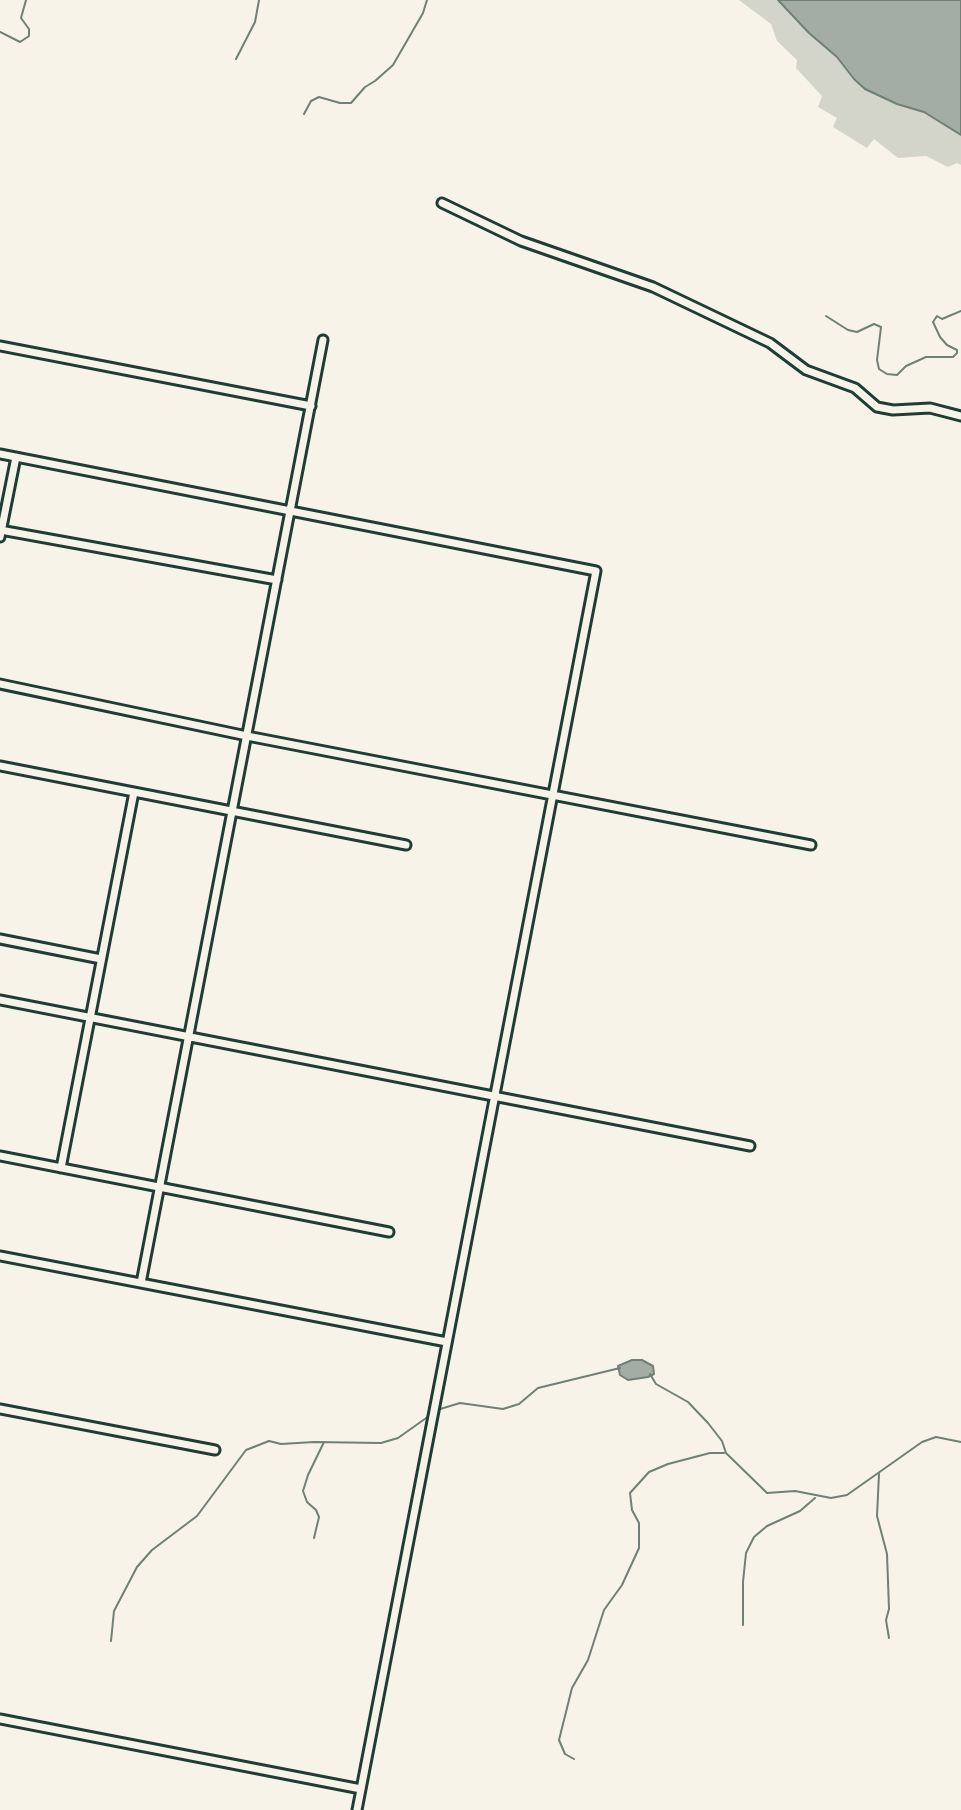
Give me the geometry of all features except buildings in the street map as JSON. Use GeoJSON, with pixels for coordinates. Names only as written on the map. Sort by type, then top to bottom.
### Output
{"type":"FeatureCollection","features":[{"type":"Feature","properties":{"kind":"street"},"geometry":{"type":"LineString","coordinates":[[442,203],[521,241],[653,287],[770,343],[806,370],[855,388],[877,407],[893,410],[930,408],[961,416]]}},
{"type":"Feature","properties":{"kind":"street"},"geometry":{"type":"LineString","coordinates":[[141,1283],[323,340]]}},
{"type":"Feature","properties":{"kind":"street"},"geometry":{"type":"LineString","coordinates":[[0,346],[311,406]]}},
{"type":"Feature","properties":{"kind":"street"},"geometry":{"type":"LineString","coordinates":[[0,454],[596,571],[357,1810]]}},
{"type":"Feature","properties":{"kind":"street"},"geometry":{"type":"LineString","coordinates":[[16,457],[0,532],[277,580]]}},
{"type":"Feature","properties":{"kind":"street"},"geometry":{"type":"LineString","coordinates":[[0,684],[247,736],[811,845]]}},
{"type":"Feature","properties":{"kind":"street"},"geometry":{"type":"LineString","coordinates":[[0,766],[406,845]]}},
{"type":"Feature","properties":{"kind":"street"},"geometry":{"type":"LineString","coordinates":[[61,1168],[134,792]]}},
{"type":"Feature","properties":{"kind":"street"},"geometry":{"type":"LineString","coordinates":[[0,939],[101,959]]}},
{"type":"Feature","properties":{"kind":"street"},"geometry":{"type":"LineString","coordinates":[[0,1000],[750,1146]]}},
{"type":"Feature","properties":{"kind":"street"},"geometry":{"type":"LineString","coordinates":[[0,1156],[389,1232]]}},
{"type":"Feature","properties":{"kind":"street"},"geometry":{"type":"LineString","coordinates":[[0,1256],[447,1342]]}},
{"type":"Feature","properties":{"kind":"street"},"geometry":{"type":"LineString","coordinates":[[0,1409],[215,1450]]}},
{"type":"Feature","properties":{"kind":"street"},"geometry":{"type":"LineString","coordinates":[[0,1719],[361,1789]]}},
{"type":"Feature","properties":{"kind":"shaded area"},"geometry":{"type":"Polygon","coordinates":[[[739,0],[778,0],[837,57],[854,79],[897,104],[924,112],[961,135],[961,165],[957,163],[948,167],[926,156],[898,158],[874,139],[867,148],[833,127],[837,118],[818,107],[822,96],[796,68],[797,60],[777,41],[771,24],[739,0]]]}},
{"type":"Feature","properties":{"kind":"shaded area"},"geometry":{"type":"Polygon","coordinates":[[[778,0],[961,0],[961,135],[924,112],[865,89],[778,0]]]}},
{"type":"Feature","properties":{"kind":"shaded area"},"geometry":{"type":"Polygon","coordinates":[[[632,1360],[642,1360],[653,1366],[654,1374],[628,1380],[620,1375],[618,1366],[632,1360]]]}},
{"type":"Feature","properties":{"kind":"waterway"},"geometry":{"type":"LineString","coordinates":[[0,32],[20,42],[29,36],[29,29],[21,18],[26,0]]}},
{"type":"Feature","properties":{"kind":"waterway"},"geometry":{"type":"LineString","coordinates":[[236,59],[255,22],[259,0]]}},
{"type":"Feature","properties":{"kind":"waterway"},"geometry":{"type":"LineString","coordinates":[[304,114],[311,101],[319,97],[351,103],[365,87],[393,65],[423,13],[427,0]]}},
{"type":"Feature","properties":{"kind":"waterway"},"geometry":{"type":"LineString","coordinates":[[826,316],[857,332],[874,324],[881,327],[877,360],[879,369],[897,375],[906,366],[926,357],[953,357],[957,350],[940,337],[933,322],[937,316],[942,319],[961,311]]}},
{"type":"Feature","properties":{"kind":"waterway"},"geometry":{"type":"LineString","coordinates":[[437,1410],[460,1403],[503,1409],[519,1404],[538,1388],[620,1368]]}},
{"type":"Feature","properties":{"kind":"waterway"},"geometry":{"type":"LineString","coordinates":[[650,1374],[656,1384],[688,1402],[722,1441],[726,1453],[767,1493],[795,1491],[831,1498],[847,1495],[922,1442],[936,1437],[961,1442]]}},
{"type":"Feature","properties":{"kind":"waterway"},"geometry":{"type":"LineString","coordinates":[[111,1641],[114,1611],[137,1567],[152,1550],[197,1516],[246,1450],[269,1441],[281,1444],[381,1443],[398,1438],[429,1416]]}},
{"type":"Feature","properties":{"kind":"waterway"},"geometry":{"type":"LineString","coordinates":[[314,1538],[319,1517],[303,1491],[324,1442]]}},
{"type":"Feature","properties":{"kind":"waterway"},"geometry":{"type":"LineString","coordinates":[[574,1759],[565,1754],[559,1740],[572,1688],[588,1660],[604,1610],[622,1585],[639,1548],[639,1523],[632,1510],[630,1493],[649,1472],[710,1453],[724,1453]]}},
{"type":"Feature","properties":{"kind":"waterway"},"geometry":{"type":"LineString","coordinates":[[879,1474],[877,1516],[887,1554],[889,1609],[886,1620],[889,1638]]}},
{"type":"Feature","properties":{"kind":"waterway"},"geometry":{"type":"LineString","coordinates":[[743,1625],[746,1553],[754,1537],[767,1526],[800,1511],[815,1498]]}}]}
